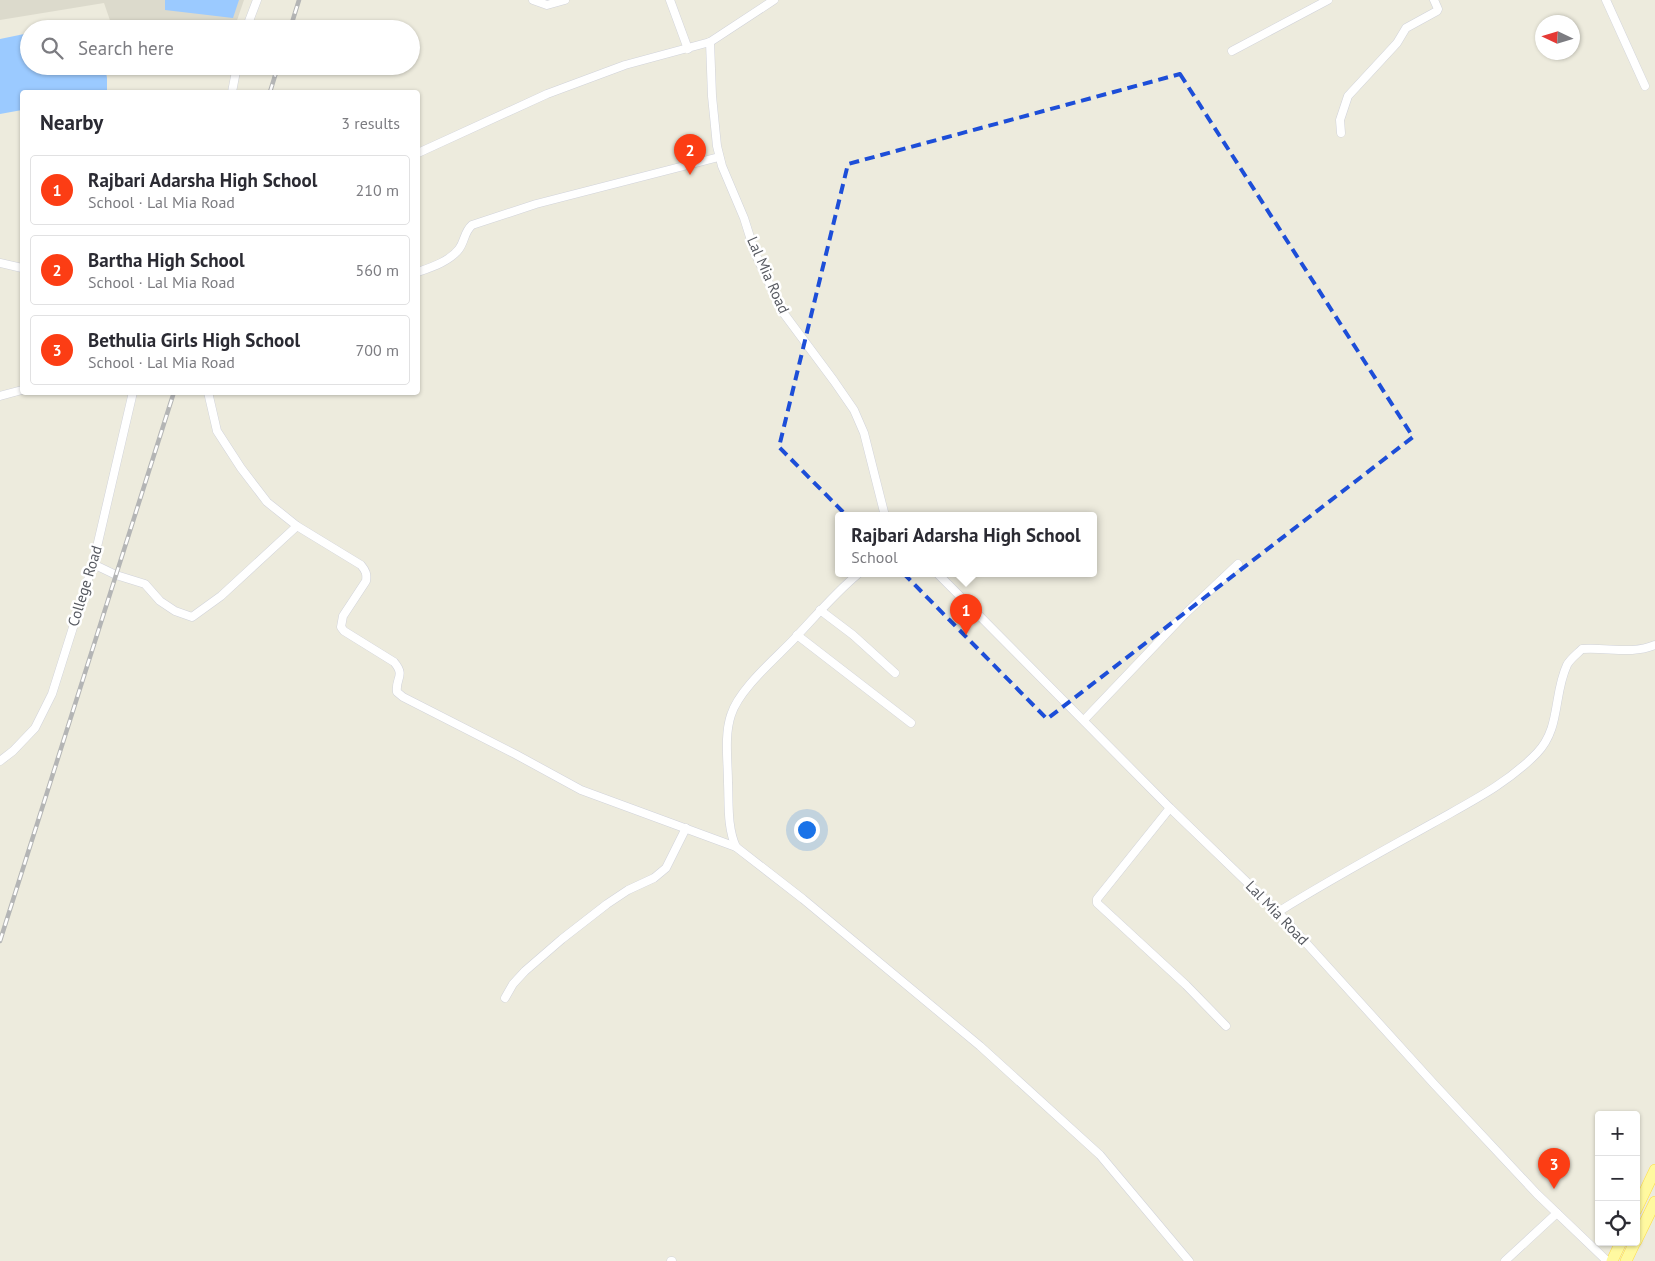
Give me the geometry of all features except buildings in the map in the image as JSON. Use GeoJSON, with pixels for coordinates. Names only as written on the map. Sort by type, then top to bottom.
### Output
{"type":"FeatureCollection","features":[{"type":"Feature","properties":{"kind":"main road"},"geometry":{"type":"LineString","coordinates":[[1640,1202],[1655,1170]]}},
{"type":"Feature","properties":{"kind":"main road"},"geometry":{"type":"LineString","coordinates":[[1640,1233],[1655,1202]]}},
{"type":"Feature","properties":{"kind":"main road"},"geometry":{"type":"LineString","coordinates":[[1612,1261],[1619,1246]]}},
{"type":"Feature","properties":{"kind":"main road"},"geometry":{"type":"LineString","coordinates":[[1626,1261],[1634,1246]]}},
{"type":"Feature","properties":{"kind":"street"},"geometry":{"type":"LineString","coordinates":[[249,20],[257,0]]}},
{"type":"Feature","properties":{"kind":"street"},"geometry":{"type":"LineString","coordinates":[[533,0],[548,5],[564,0]]}},
{"type":"Feature","properties":{"kind":"street"},"geometry":{"type":"LineString","coordinates":[[670,0],[688,49]]}},
{"type":"Feature","properties":{"kind":"street"},"geometry":{"type":"LineString","coordinates":[[420,152],[547,94],[625,65],[710,42],[774,0]]}},
{"type":"Feature","properties":{"kind":"street"},"geometry":{"type":"LineString","coordinates":[[1232,52],[1328,0]]}},
{"type":"Feature","properties":{"kind":"street"},"geometry":{"type":"LineString","coordinates":[[1341,133],[1340,120],[1348,96],[1397,43],[1406,28],[1437,11],[1434,0]]}},
{"type":"Feature","properties":{"kind":"street"},"geometry":{"type":"LineString","coordinates":[[1606,0],[1645,86]]}},
{"type":"Feature","properties":{"kind":"street","name":"Lal Mia Road"},"geometry":{"type":"LineString","coordinates":[[710,42],[712,96],[719,157],[744,218],[755,253],[782,311],[854,410],[864,433],[884,512]]}},
{"type":"Feature","properties":{"kind":"street"},"geometry":{"type":"LineString","coordinates":[[232,90],[235,75]]}},
{"type":"Feature","properties":{"kind":"street"},"geometry":{"type":"LineString","coordinates":[[420,271],[451,258],[460,248],[465,233],[472,225],[536,204],[719,157]]}},
{"type":"Feature","properties":{"kind":"street"},"geometry":{"type":"LineString","coordinates":[[0,263],[20,268]]}},
{"type":"Feature","properties":{"kind":"street"},"geometry":{"type":"LineString","coordinates":[[0,396],[20,391]]}},
{"type":"Feature","properties":{"kind":"street","name":"College Road"},"geometry":{"type":"LineString","coordinates":[[0,761],[13,751],[35,728],[52,694],[93,564],[132,395]]}},
{"type":"Feature","properties":{"kind":"street"},"geometry":{"type":"LineString","coordinates":[[209,395],[217,431],[241,468],[267,502],[297,526],[361,565],[366,571],[366,581],[343,616],[341,627],[344,631],[394,662],[401,672],[396,687],[397,692],[403,697],[581,790],[736,847],[803,899],[980,1046],[1100,1155],[1188,1261]]}},
{"type":"Feature","properties":{"kind":"street"},"geometry":{"type":"LineString","coordinates":[[93,564],[145,584],[160,601],[176,611],[192,617],[221,596],[297,526]]}},
{"type":"Feature","properties":{"kind":"street"},"geometry":{"type":"LineString","coordinates":[[1084,720],[1185,614],[1238,564]]}},
{"type":"Feature","properties":{"kind":"street"},"geometry":{"type":"LineString","coordinates":[[736,847],[730,834],[728,734],[731,714],[740,697],[769,663],[798,635],[833,596],[855,577]]}},
{"type":"Feature","properties":{"kind":"street","name":"Lal Mia Road"},"geometry":{"type":"LineString","coordinates":[[941,577],[1170,808],[1278,912],[1434,1084],[1557,1213],[1607,1261]]}},
{"type":"Feature","properties":{"kind":"street"},"geometry":{"type":"LineString","coordinates":[[820,610],[853,635],[895,673]]}},
{"type":"Feature","properties":{"kind":"street"},"geometry":{"type":"LineString","coordinates":[[798,635],[911,723]]}},
{"type":"Feature","properties":{"kind":"street"},"geometry":{"type":"LineString","coordinates":[[1278,912],[1325,883],[1504,783],[1538,752],[1551,733],[1560,682],[1568,663],[1582,649],[1642,650],[1655,645]]}},
{"type":"Feature","properties":{"kind":"street"},"geometry":{"type":"LineString","coordinates":[[1170,808],[1097,902],[1186,985],[1226,1026]]}},
{"type":"Feature","properties":{"kind":"street"},"geometry":{"type":"LineString","coordinates":[[506,998],[513,984],[525,971],[562,939],[607,904],[628,890],[654,878],[666,868],[686,828]]}},
{"type":"Feature","properties":{"kind":"street"},"geometry":{"type":"LineString","coordinates":[[1505,1261],[1557,1213]]}},
{"type":"Feature","properties":{"kind":"highlighted area"},"geometry":{"type":"Polygon","coordinates":[[[1180,74],[1413,437],[1047,719],[779,447],[848,164],[1180,74]]]}},
{"type":"Feature","properties":{"kind":"shaded area"},"geometry":{"type":"Polygon","coordinates":[[[0,0],[244,0],[237,20],[110,20],[104,3],[0,20],[0,0]]]}},
{"type":"Feature","properties":{"kind":"water"},"geometry":{"type":"Polygon","coordinates":[[[165,0],[239,0],[233,18],[165,10],[165,0]]]}},
{"type":"Feature","properties":{"kind":"water"},"geometry":{"type":"Polygon","coordinates":[[[20,35],[20,75],[106,75],[107,90],[20,90],[20,110],[0,114],[0,39],[20,35]]]}},
{"type":"Feature","properties":{"kind":"railway"},"geometry":{"type":"LineString","coordinates":[[293,20],[299,0]]}},
{"type":"Feature","properties":{"kind":"railway"},"geometry":{"type":"LineString","coordinates":[[271,90],[275,75]]}},
{"type":"Feature","properties":{"kind":"railway"},"geometry":{"type":"LineString","coordinates":[[0,941],[173,395]]}},
{"type":"Feature","properties":{"kind":"place","name":"Bartha High School"},"geometry":{"type":"Point","coordinates":[690,175]}},
{"type":"Feature","properties":{"kind":"place","name":"Rajbari Adarsha High School"},"geometry":{"type":"Point","coordinates":[966,635]}},
{"type":"Feature","properties":{"kind":"place","name":"Bethulia Girls High School"},"geometry":{"type":"Point","coordinates":[1554,1189]}}]}
